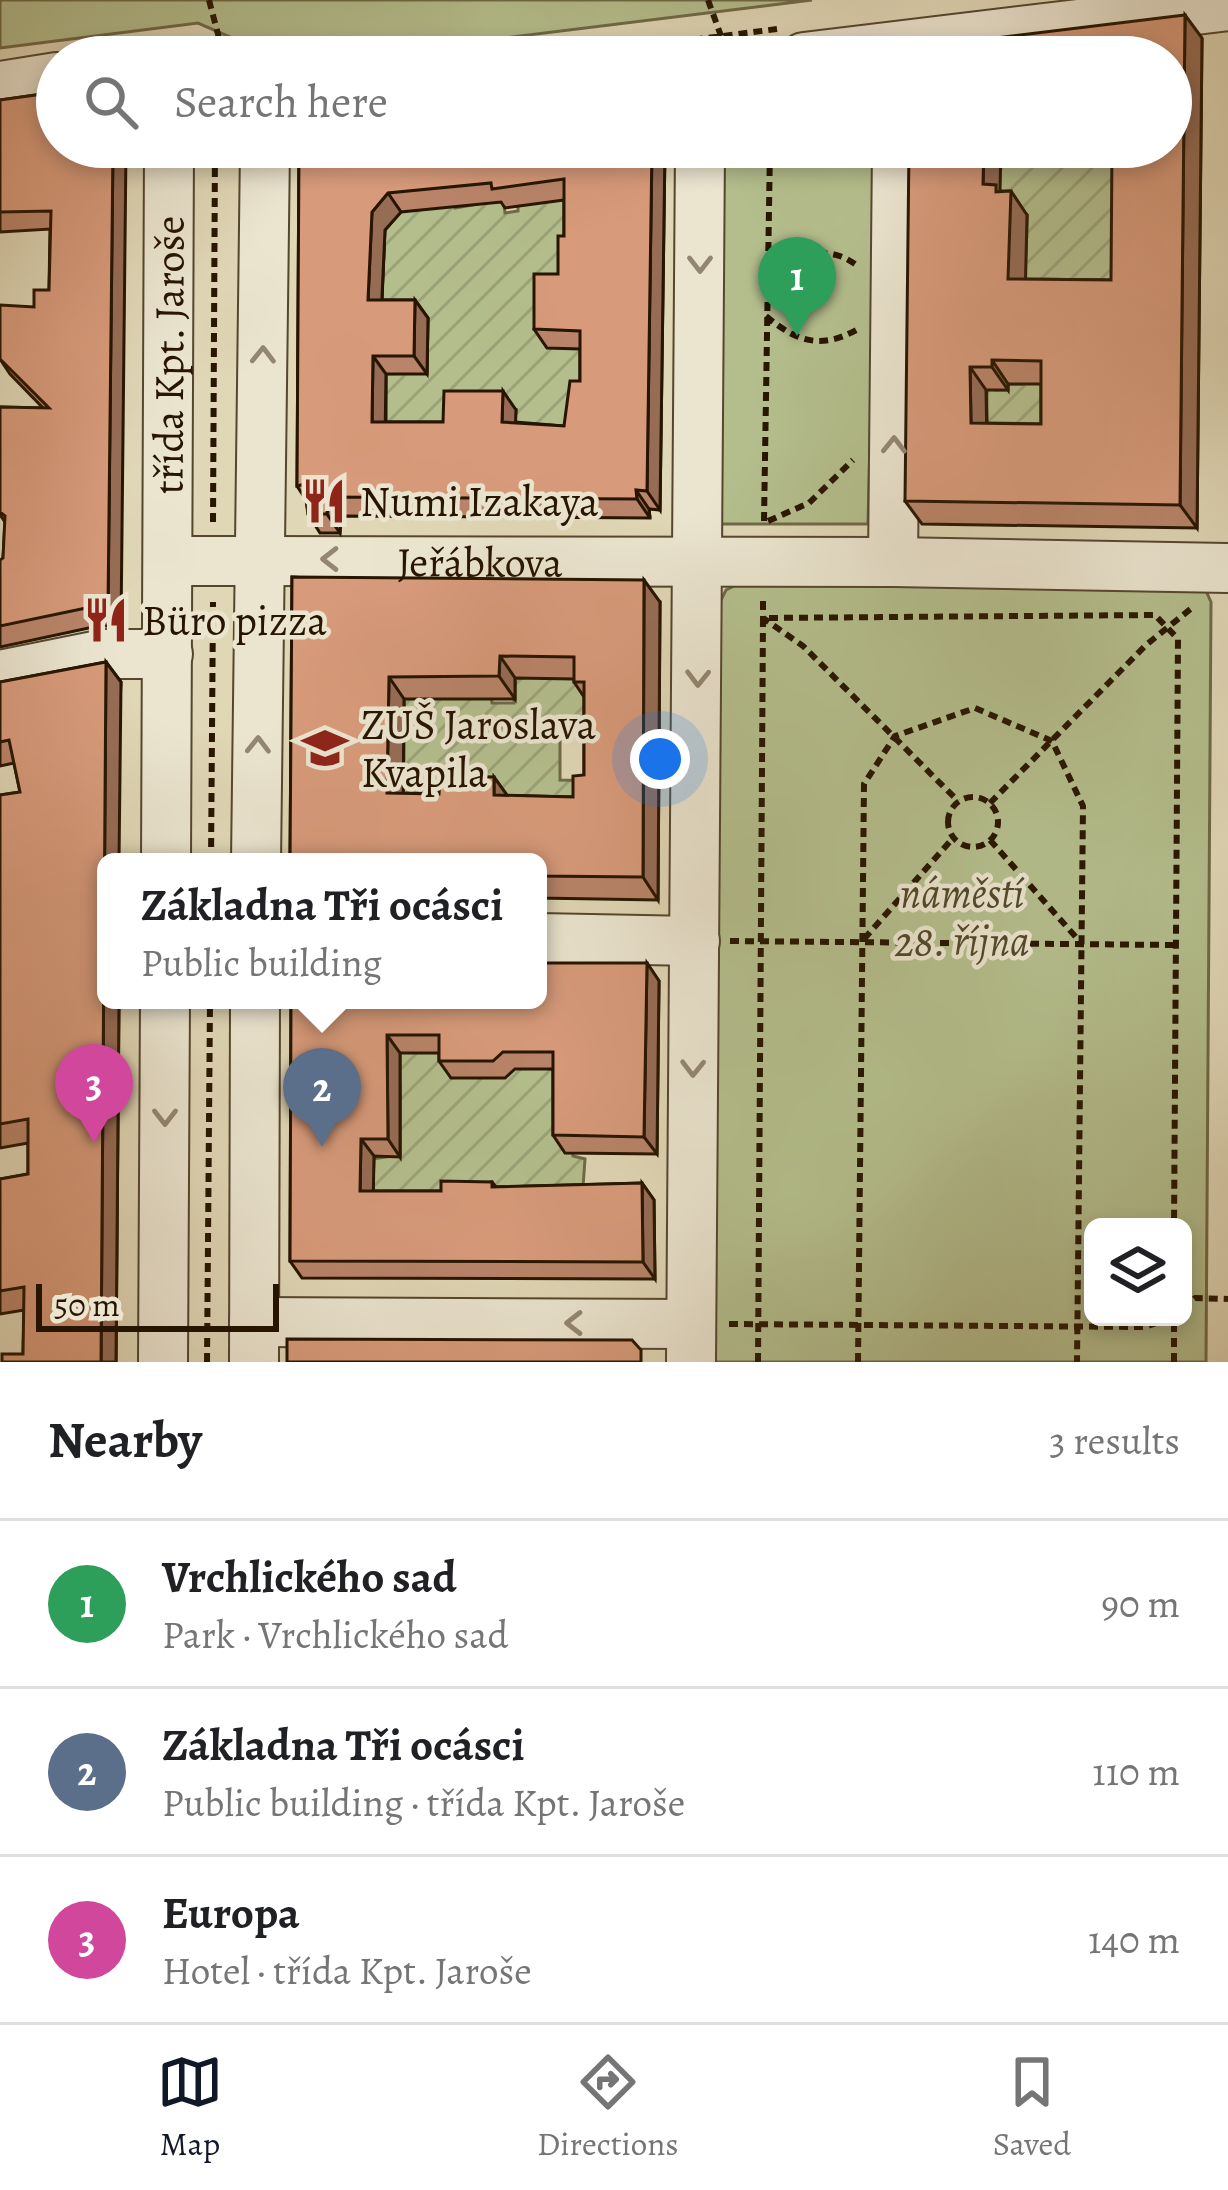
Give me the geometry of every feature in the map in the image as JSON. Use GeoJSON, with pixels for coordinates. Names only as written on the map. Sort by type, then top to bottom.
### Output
{"type":"FeatureCollection","features":[{"type":"Feature","properties":{"kind":"street"},"geometry":{"type":"LineString","coordinates":[[1009,36],[1228,6]]}},
{"type":"Feature","properties":{"kind":"street"},"geometry":{"type":"LineString","coordinates":[[0,86],[36,80]]}},
{"type":"Feature","properties":{"kind":"street","name":"třída Kpt. Jaroše"},"geometry":{"type":"LineString","coordinates":[[166,853],[168,654],[190,560],[170,168]]}},
{"type":"Feature","properties":{"kind":"street"},"geometry":{"type":"LineString","coordinates":[[256,853],[265,168]]}},
{"type":"Feature","properties":{"kind":"street"},"geometry":{"type":"LineString","coordinates":[[254,1009],[254,1342],[691,1343],[700,168]]}},
{"type":"Feature","properties":{"kind":"street"},"geometry":{"type":"LineString","coordinates":[[892,562],[897,168]]}},
{"type":"Feature","properties":{"kind":"street"},"geometry":{"type":"LineString","coordinates":[[190,560],[262,558]]}},
{"type":"Feature","properties":{"kind":"street","name":"Jeřábkova"},"geometry":{"type":"LineString","coordinates":[[262,558],[700,561]]}},
{"type":"Feature","properties":{"kind":"street"},"geometry":{"type":"LineString","coordinates":[[700,561],[892,562],[1213,585]]}},
{"type":"Feature","properties":{"kind":"street"},"geometry":{"type":"LineString","coordinates":[[0,675],[104,653],[168,654]]}},
{"type":"Feature","properties":{"kind":"street"},"geometry":{"type":"LineString","coordinates":[[547,938],[694,940]]}},
{"type":"Feature","properties":{"kind":"street"},"geometry":{"type":"LineString","coordinates":[[163,1362],[165,1009]]}},
{"type":"Feature","properties":{"kind":"path"},"geometry":{"type":"LineString","coordinates":[[208,0],[218,36]]}},
{"type":"Feature","properties":{"kind":"path"},"geometry":{"type":"LineString","coordinates":[[708,0],[721,36]]}},
{"type":"Feature","properties":{"kind":"path"},"geometry":{"type":"LineString","coordinates":[[210,853],[190,560],[213,168]]}},
{"type":"Feature","properties":{"kind":"path"},"geometry":{"type":"LineString","coordinates":[[769,168],[764,522],[809,503],[855,459]]}},
{"type":"Feature","properties":{"kind":"path"},"geometry":{"type":"LineString","coordinates":[[766,282],[820,251],[843,256],[862,268]]}},
{"type":"Feature","properties":{"kind":"path"},"geometry":{"type":"LineString","coordinates":[[766,316],[809,343],[838,341],[860,329],[868,311]]}},
{"type":"Feature","properties":{"kind":"path"},"geometry":{"type":"LineString","coordinates":[[758,1362],[763,562]]}},
{"type":"Feature","properties":{"kind":"path"},"geometry":{"type":"LineString","coordinates":[[990,803],[1213,585]]}},
{"type":"Feature","properties":{"kind":"path"},"geometry":{"type":"LineString","coordinates":[[763,618],[1155,615],[1178,639],[1174,1218]]}},
{"type":"Feature","properties":{"kind":"path"},"geometry":{"type":"LineString","coordinates":[[763,618],[803,646],[958,801]]}},
{"type":"Feature","properties":{"kind":"path"},"geometry":{"type":"LineString","coordinates":[[858,1362],[864,784],[896,736],[975,707],[1052,741],[1084,806],[1077,1362]]}},
{"type":"Feature","properties":{"kind":"path"},"geometry":{"type":"LineString","coordinates":[[974,796],[990,803],[998,817],[990,840],[975,848],[952,838],[948,814],[958,801],[974,796]]}},
{"type":"Feature","properties":{"kind":"path"},"geometry":{"type":"LineString","coordinates":[[862,942],[952,838]]}},
{"type":"Feature","properties":{"kind":"path"},"geometry":{"type":"LineString","coordinates":[[990,840],[1082,944]]}},
{"type":"Feature","properties":{"kind":"path"},"geometry":{"type":"LineString","coordinates":[[694,940],[1176,945]]}},
{"type":"Feature","properties":{"kind":"path"},"geometry":{"type":"LineString","coordinates":[[207,1362],[210,1009]]}},
{"type":"Feature","properties":{"kind":"path"},"geometry":{"type":"LineString","coordinates":[[1192,1301],[1228,1299]]}},
{"type":"Feature","properties":{"kind":"path"},"geometry":{"type":"LineString","coordinates":[[691,1343],[758,1324],[1084,1324]]}},
{"type":"Feature","properties":{"kind":"path"},"geometry":{"type":"LineString","coordinates":[[1174,1326],[1174,1362]]}},
{"type":"Feature","properties":{"kind":"green space"},"geometry":{"type":"Polygon","coordinates":[[[0,0],[812,0],[521,36],[228,36],[198,23],[95,36],[36,36],[36,43],[0,48],[0,0]]]}},
{"type":"Feature","properties":{"kind":"green space"},"geometry":{"type":"Polygon","coordinates":[[[723,168],[876,168],[868,524],[720,524],[723,168]]]}},
{"type":"Feature","properties":{"kind":"green space"},"geometry":{"type":"Polygon","coordinates":[[[996,168],[1122,168],[1125,453],[987,449],[987,384],[994,390],[1007,390],[1008,384],[1023,384],[1027,215],[999,208],[996,168]]]}},
{"type":"Feature","properties":{"kind":"green space"},"geometry":{"type":"Polygon","coordinates":[[[503,197],[505,213],[565,197],[593,349],[594,433],[456,447],[385,445],[381,374],[427,373],[428,319],[381,319],[385,226],[400,212],[453,202],[455,208],[503,197]]]}},
{"type":"Feature","properties":{"kind":"green space","name":"náměstí 28. října"},"geometry":{"type":"Polygon","coordinates":[[[742,582],[1206,591],[1211,602],[1206,1362],[713,1362],[718,606],[726,590],[742,582]]]}},
{"type":"Feature","properties":{"kind":"green space"},"geometry":{"type":"Polygon","coordinates":[[[515,671],[590,679],[600,719],[560,720],[560,780],[600,781],[599,798],[434,827],[381,774],[404,774],[404,721],[377,700],[491,695],[492,703],[514,703],[515,671]]]}},
{"type":"Feature","properties":{"kind":"green space"},"geometry":{"type":"Polygon","coordinates":[[[509,1051],[548,1069],[564,1069],[573,1156],[585,1159],[582,1201],[373,1200],[372,1159],[400,1155],[400,1083],[379,1053],[509,1051]]]}},
{"type":"Feature","properties":{"kind":"building"},"geometry":{"type":"Polygon","coordinates":[[[1185,15],[1185,36],[1013,36],[1185,15]]]}},
{"type":"Feature","properties":{"kind":"building"},"geometry":{"type":"Polygon","coordinates":[[[36,95],[36,168],[113,168],[108,607],[0,626],[5,516],[0,512],[0,407],[49,408],[0,359],[0,305],[34,307],[34,290],[49,290],[51,211],[0,212],[0,100],[36,95]]]}},
{"type":"Feature","properties":{"kind":"building"},"geometry":{"type":"Polygon","coordinates":[[[299,168],[652,168],[647,491],[636,490],[637,499],[329,497],[327,514],[308,514],[305,484],[297,486],[299,168]],[[564,179],[492,189],[491,183],[388,193],[372,212],[368,300],[415,300],[414,356],[373,356],[372,422],[443,422],[444,391],[503,391],[502,422],[564,426],[570,381],[580,381],[580,331],[534,329],[534,274],[558,274],[558,236],[564,236],[564,179]]]}},
{"type":"Feature","properties":{"kind":"building"},"geometry":{"type":"Polygon","coordinates":[[[909,168],[983,168],[983,184],[996,185],[996,192],[1011,191],[1008,279],[1111,280],[1112,168],[1183,168],[1180,505],[905,501],[909,168]],[[992,360],[992,367],[970,367],[971,423],[1041,424],[1041,361],[992,360]]]}},
{"type":"Feature","properties":{"kind":"building"},"geometry":{"type":"Polygon","coordinates":[[[292,577],[644,580],[643,877],[547,876],[547,853],[290,853],[292,577]],[[500,656],[499,676],[389,677],[387,793],[439,794],[440,776],[494,777],[494,795],[573,797],[573,776],[584,775],[584,682],[574,682],[574,657],[500,656]]]}},
{"type":"Feature","properties":{"kind":"building"},"geometry":{"type":"Polygon","coordinates":[[[106,662],[105,853],[97,853],[97,1009],[104,1009],[101,1362],[2,1362],[2,1354],[23,1354],[24,1287],[0,1291],[0,1179],[28,1174],[28,1119],[0,1124],[0,795],[20,792],[9,740],[0,742],[0,682],[106,662]]]}},
{"type":"Feature","properties":{"kind":"building"},"geometry":{"type":"Polygon","coordinates":[[[547,963],[647,963],[644,1137],[553,1135],[553,1052],[503,1052],[493,1061],[439,1061],[439,1035],[387,1035],[388,1139],[361,1139],[360,1191],[441,1191],[441,1181],[492,1182],[492,1187],[642,1183],[643,1262],[290,1261],[291,1009],[547,1009],[547,963]]]}},
{"type":"Feature","properties":{"kind":"building"},"geometry":{"type":"Polygon","coordinates":[[[287,1339],[632,1340],[641,1350],[641,1362],[287,1362],[287,1339]]]}},
{"type":"Feature","properties":{"kind":"place","name":"Vrchlického sad"},"geometry":{"type":"Point","coordinates":[797,336]}},
{"type":"Feature","properties":{"kind":"place","name":"Numi Izakaya"},"geometry":{"type":"Point","coordinates":[324,501]}},
{"type":"Feature","properties":{"kind":"place","name":"Büro pizza"},"geometry":{"type":"Point","coordinates":[106,620]}},
{"type":"Feature","properties":{"kind":"place","name":"ZUŠ Jaroslava Kvapila"},"geometry":{"type":"Point","coordinates":[325,748]}},
{"type":"Feature","properties":{"kind":"place","name":"Europa"},"geometry":{"type":"Point","coordinates":[94,1143]}},
{"type":"Feature","properties":{"kind":"place","name":"Základna Tři ocásci"},"geometry":{"type":"Point","coordinates":[322,1147]}}]}
